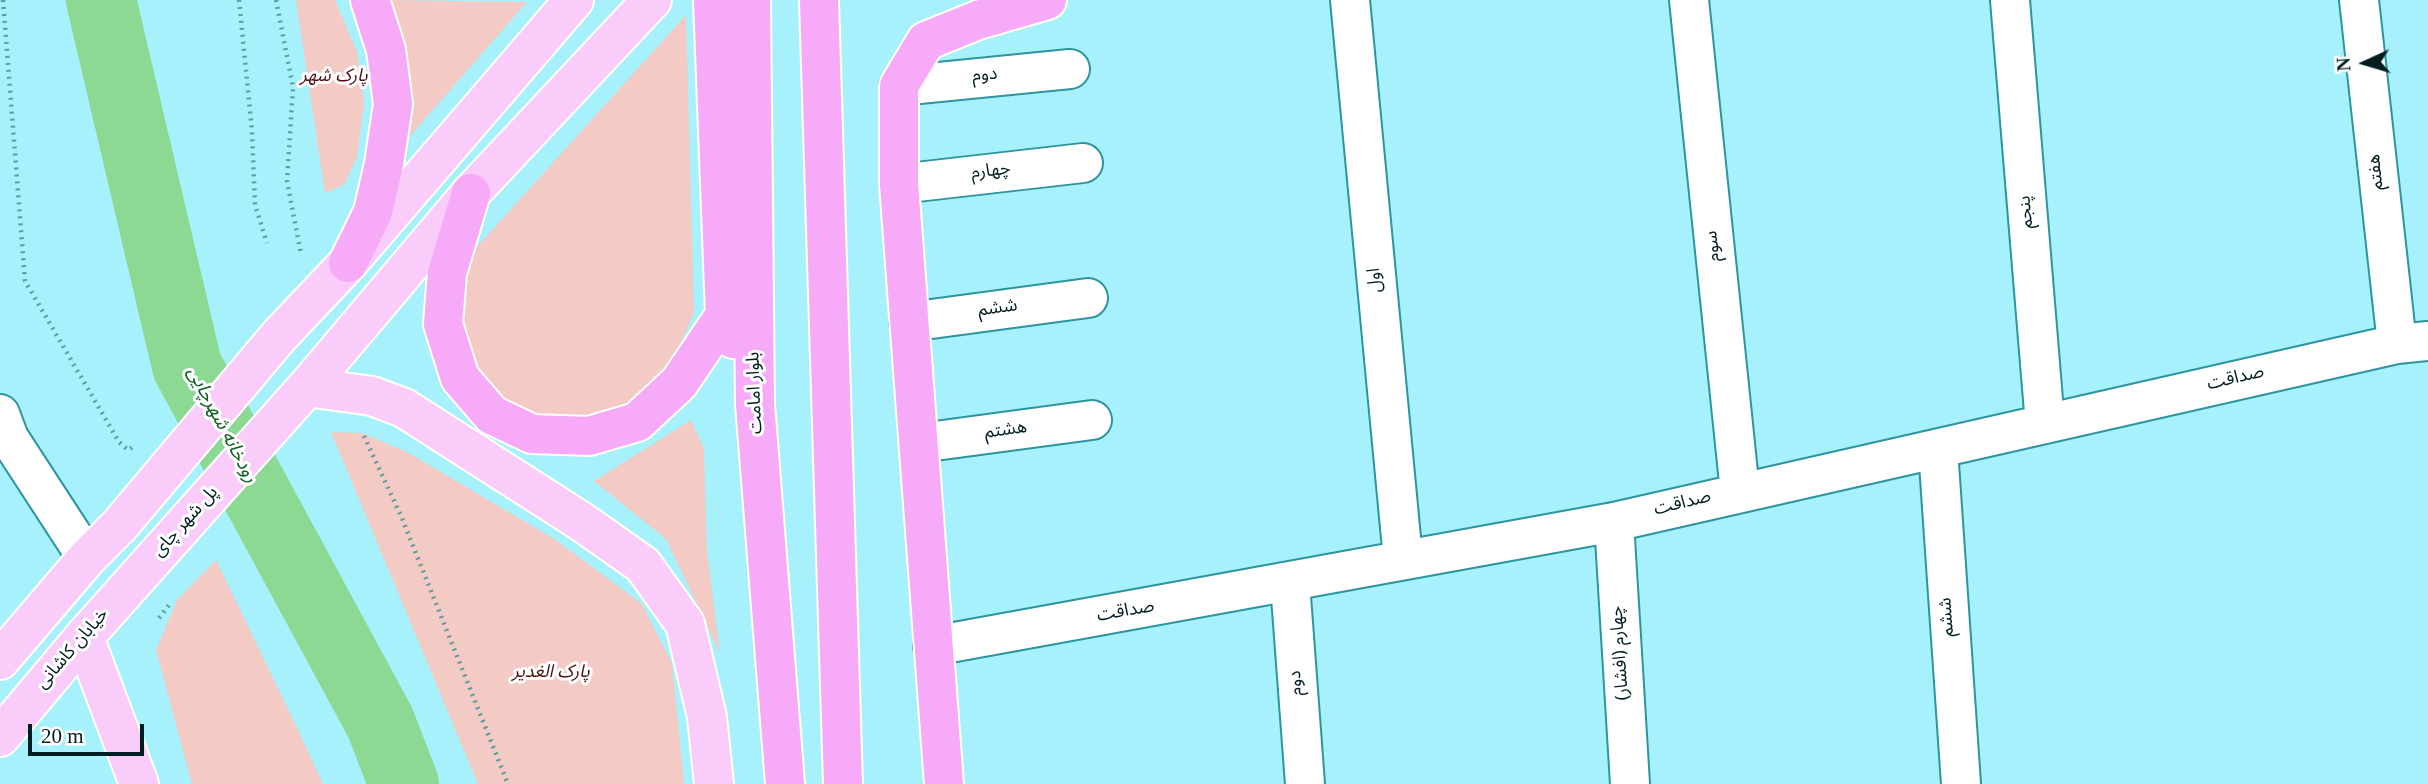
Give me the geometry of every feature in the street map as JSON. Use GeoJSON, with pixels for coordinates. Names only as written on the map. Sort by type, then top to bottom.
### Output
{"type":"FeatureCollection","features":[{"type":"Feature","properties":{"kind":"highway"},"geometry":{"type":"LineString","coordinates":[[348,263],[373,212],[393,104],[386,50],[370,0]]}},
{"type":"Feature","properties":{"kind":"highway"},"geometry":{"type":"LineString","coordinates":[[713,0],[725,315],[755,404]]}},
{"type":"Feature","properties":{"kind":"highway","name":"بلوار امامت"},"geometry":{"type":"LineString","coordinates":[[751,0],[755,404],[785,784]]}},
{"type":"Feature","properties":{"kind":"highway"},"geometry":{"type":"LineString","coordinates":[[819,0],[843,784]]}},
{"type":"Feature","properties":{"kind":"highway"},"geometry":{"type":"LineString","coordinates":[[944,784],[899,184],[899,86],[926,41],[978,20],[1047,0]]}},
{"type":"Feature","properties":{"kind":"highway"},"geometry":{"type":"LineString","coordinates":[[471,193],[447,273],[443,324],[460,378],[492,415],[512,425],[532,434],[589,436],[637,422],[679,383],[725,315]]}},
{"type":"Feature","properties":{"kind":"main road"},"geometry":{"type":"LineString","coordinates":[[0,660],[87,558],[120,525],[279,335],[348,263],[574,0]]}},
{"type":"Feature","properties":{"kind":"main road","name":"پل شهر چای"},"geometry":{"type":"LineString","coordinates":[[121,597],[307,387],[471,193],[650,2]]}},
{"type":"Feature","properties":{"kind":"main road"},"geometry":{"type":"LineString","coordinates":[[307,387],[372,396],[404,408],[582,522],[643,565],[685,624],[707,717],[714,784]]}},
{"type":"Feature","properties":{"kind":"main road","name":"خیابان کاشانی"},"geometry":{"type":"LineString","coordinates":[[0,737],[83,637],[121,597]]}},
{"type":"Feature","properties":{"kind":"main road"},"geometry":{"type":"LineString","coordinates":[[83,637],[139,784]]}},
{"type":"Feature","properties":{"kind":"street","name":"اول"},"geometry":{"type":"LineString","coordinates":[[1350,0],[1403,559]]}},
{"type":"Feature","properties":{"kind":"street","name":"سوم"},"geometry":{"type":"LineString","coordinates":[[1689,0],[1740,492]]}},
{"type":"Feature","properties":{"kind":"street","name":"پنجم"},"geometry":{"type":"LineString","coordinates":[[2010,0],[2045,424]]}},
{"type":"Feature","properties":{"kind":"street","name":"هفتم"},"geometry":{"type":"LineString","coordinates":[[2359,0],[2412,342]]}},
{"type":"Feature","properties":{"kind":"street","name":"دوم"},"geometry":{"type":"LineString","coordinates":[[899,86],[1070,69]]}},
{"type":"Feature","properties":{"kind":"street","name":"چهارم"},"geometry":{"type":"LineString","coordinates":[[899,184],[1083,163]]}},
{"type":"Feature","properties":{"kind":"street","name":"ششم"},"geometry":{"type":"LineString","coordinates":[[909,322],[1088,298]]}},
{"type":"Feature","properties":{"kind":"street","name":"صداقت"},"geometry":{"type":"LineString","coordinates":[[933,646],[1614,522],[2412,342]]}},
{"type":"Feature","properties":{"kind":"street"},"geometry":{"type":"LineString","coordinates":[[0,414],[9,438],[87,558]]}},
{"type":"Feature","properties":{"kind":"street","name":"هشتم"},"geometry":{"type":"LineString","coordinates":[[920,443],[1092,420]]}},
{"type":"Feature","properties":{"kind":"street","name":"ششم"},"geometry":{"type":"LineString","coordinates":[[1938,449],[1961,784]]}},
{"type":"Feature","properties":{"kind":"street","name":"چهارم (افشار)"},"geometry":{"type":"LineString","coordinates":[[1614,522],[1630,784]]}},
{"type":"Feature","properties":{"kind":"street","name":"دوم"},"geometry":{"type":"LineString","coordinates":[[1290,583],[1305,784]]}},
{"type":"Feature","properties":{"kind":"path"},"geometry":{"type":"LineString","coordinates":[[3,0],[25,281],[119,442],[128,450],[141,444]]}},
{"type":"Feature","properties":{"kind":"path"},"geometry":{"type":"LineString","coordinates":[[239,0],[252,131],[255,205],[267,243]]}},
{"type":"Feature","properties":{"kind":"path"},"geometry":{"type":"LineString","coordinates":[[276,0],[293,87],[287,181],[302,255],[309,246]]}},
{"type":"Feature","properties":{"kind":"path"},"geometry":{"type":"LineString","coordinates":[[362,433],[401,516],[508,784]]}},
{"type":"Feature","properties":{"kind":"path"},"geometry":{"type":"LineString","coordinates":[[159,618],[174,597]]}},
{"type":"Feature","properties":{"kind":"green space","name":"پارک شهر"},"geometry":{"type":"Polygon","coordinates":[[[296,0],[335,0],[357,52],[364,103],[357,157],[344,185],[325,193],[296,0]]]}},
{"type":"Feature","properties":{"kind":"green space"},"geometry":{"type":"Polygon","coordinates":[[[387,0],[527,2],[403,144],[387,0]]]}},
{"type":"Feature","properties":{"kind":"green space"},"geometry":{"type":"Polygon","coordinates":[[[686,15],[694,313],[673,361],[632,403],[587,419],[533,413],[493,392],[466,350],[459,294],[467,258],[686,15]]]}},
{"type":"Feature","properties":{"kind":"green space"},"geometry":{"type":"Polygon","coordinates":[[[691,420],[704,449],[707,552],[720,653],[666,539],[594,481],[691,420]]]}},
{"type":"Feature","properties":{"kind":"green space","name":"پارک الغدیر"},"geometry":{"type":"Polygon","coordinates":[[[331,432],[362,433],[407,452],[556,540],[642,604],[672,663],[684,784],[478,784],[331,432]]]}},
{"type":"Feature","properties":{"kind":"green space"},"geometry":{"type":"Polygon","coordinates":[[[216,560],[323,784],[192,784],[156,650],[177,600],[216,560]]]}},
{"type":"Feature","properties":{"kind":"waterway","name":"رودخانه شهرچایی"},"geometry":{"type":"LineString","coordinates":[[101,0],[187,366],[380,722],[404,784]]}}]}
